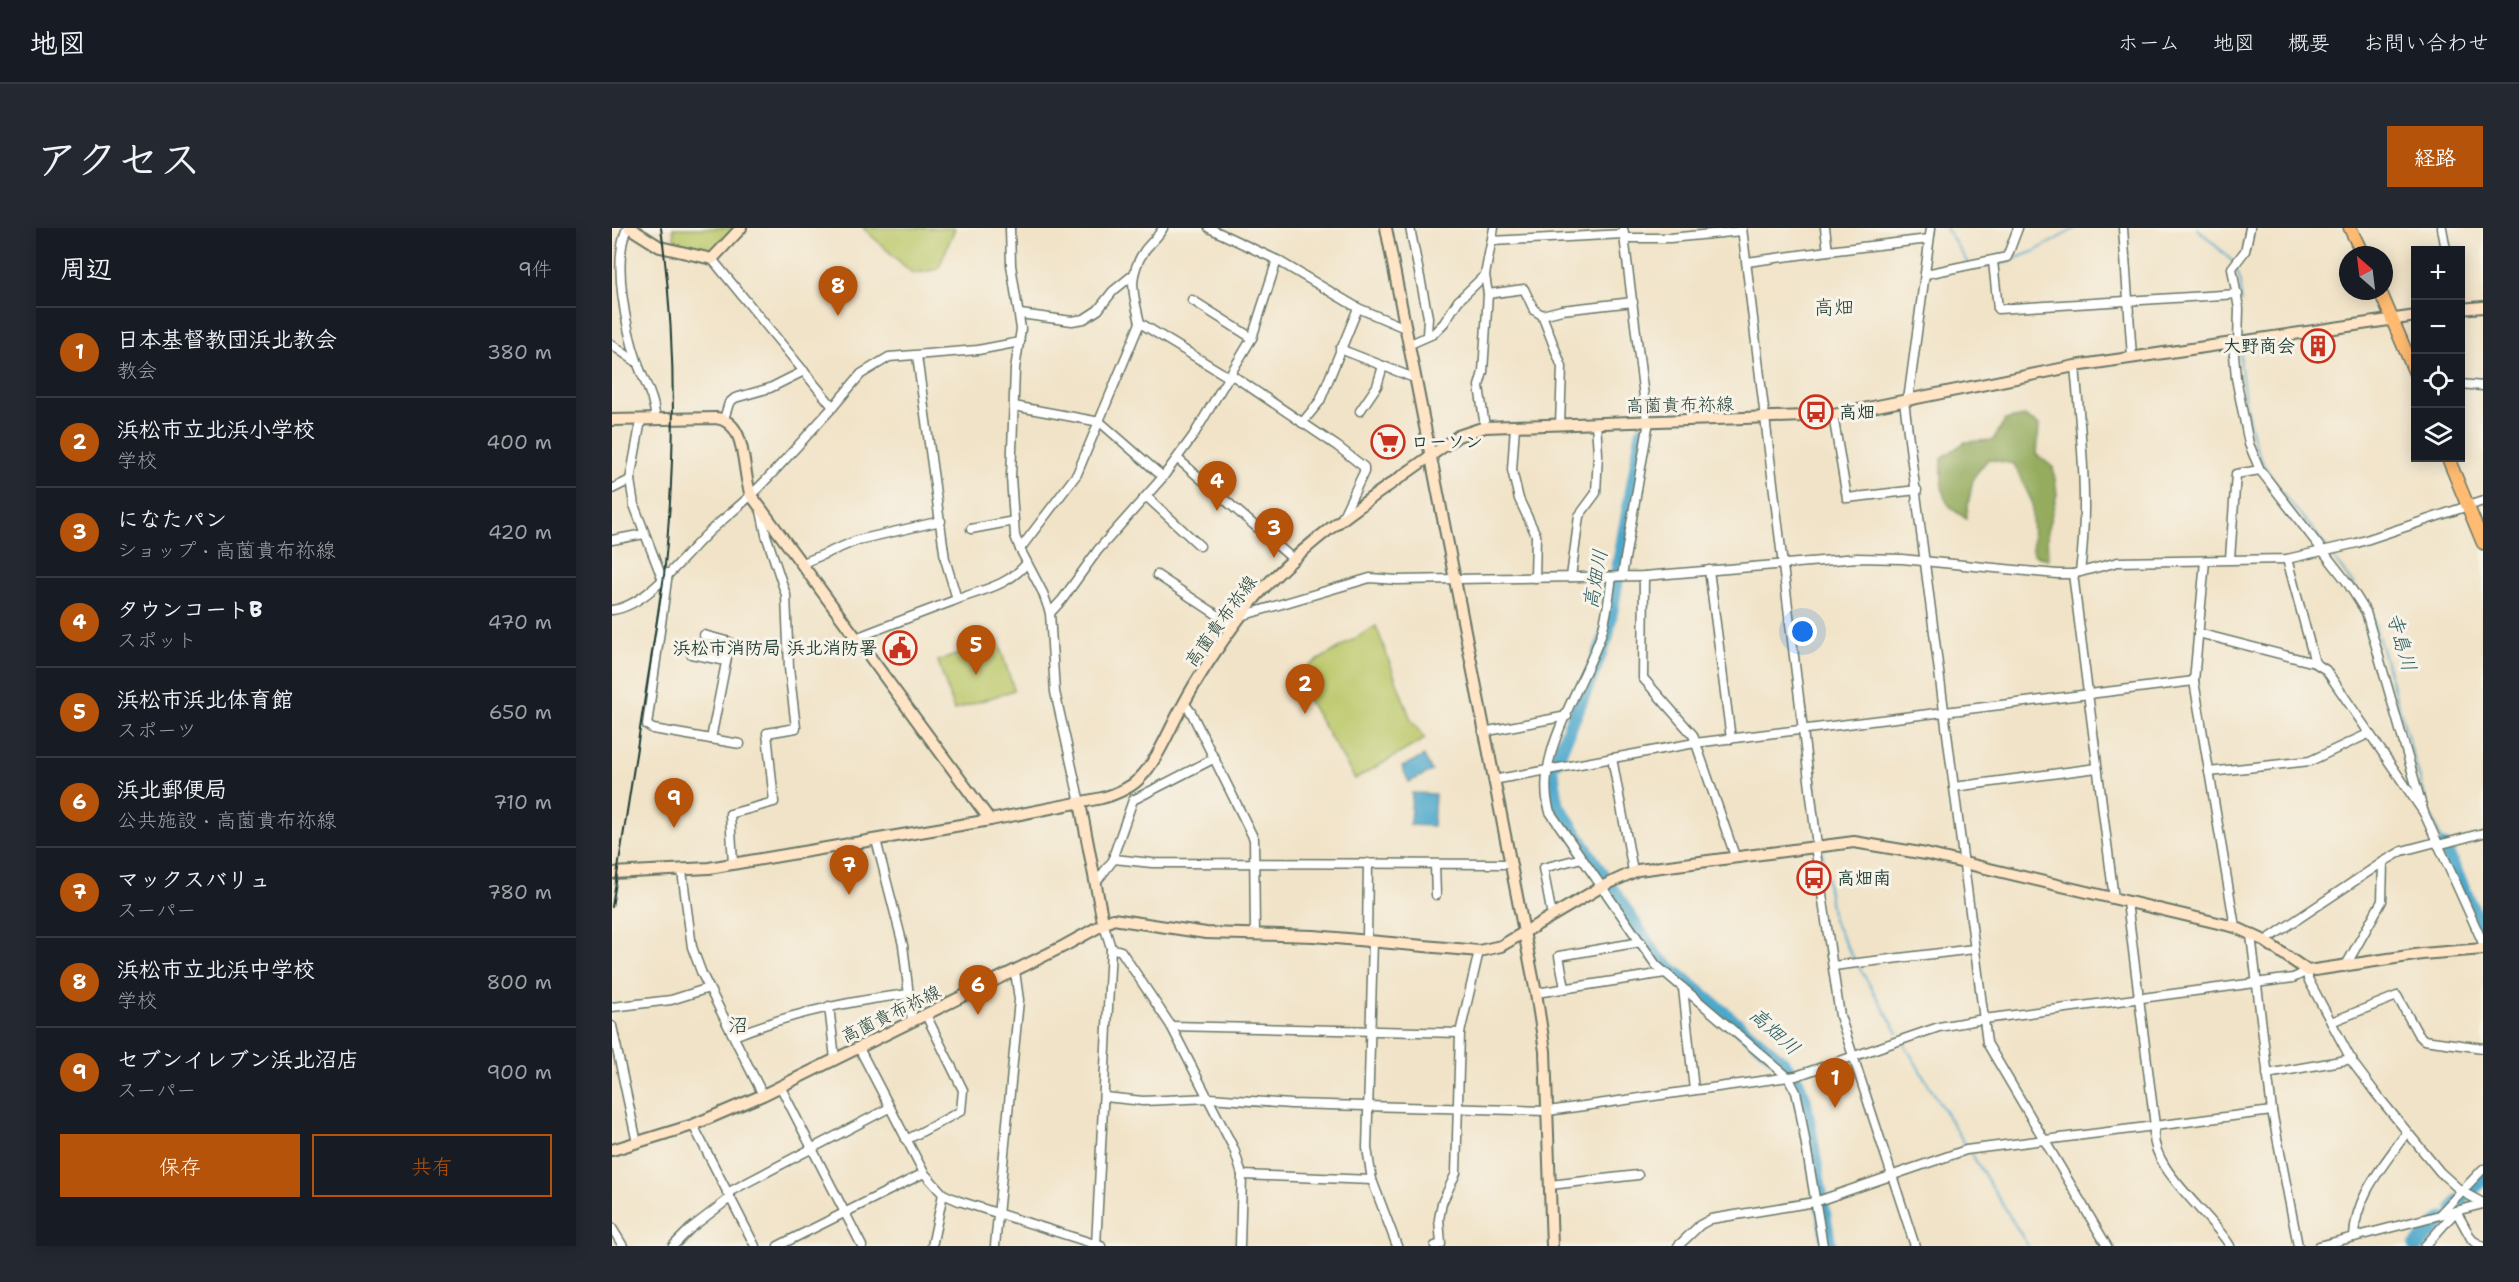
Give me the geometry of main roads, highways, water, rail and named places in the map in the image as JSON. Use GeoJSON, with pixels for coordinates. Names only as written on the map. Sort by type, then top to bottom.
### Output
{"type":"FeatureCollection","features":[{"type":"Feature","properties":{"kind":"main road"},"geometry":{"type":"LineString","coordinates":[[2350,228],[2359,246]]}},
{"type":"Feature","properties":{"kind":"main road"},"geometry":{"type":"LineString","coordinates":[[2384,300],[2411,365]]}},
{"type":"Feature","properties":{"kind":"main road"},"geometry":{"type":"LineString","coordinates":[[2450,462],[2483,543]]}},
{"type":"Feature","properties":{"kind":"water"},"geometry":{"type":"Polygon","coordinates":[[[1424,756],[1432,771],[1409,782],[1402,767],[1424,756]]]}},
{"type":"Feature","properties":{"kind":"water"},"geometry":{"type":"Polygon","coordinates":[[[1412,793],[1435,794],[1433,826],[1410,825],[1412,793]]]}},
{"type":"Feature","properties":{"kind":"waterway","name":"寺島川"},"geometry":{"type":"LineString","coordinates":[[1946,228],[1968,263]]}},
{"type":"Feature","properties":{"kind":"waterway","name":"寺島川"},"geometry":{"type":"LineString","coordinates":[[1995,266],[2035,251],[2076,228]]}},
{"type":"Feature","properties":{"kind":"waterway","name":"寺島川"},"geometry":{"type":"LineString","coordinates":[[2197,228],[2234,263]]}},
{"type":"Feature","properties":{"kind":"waterway","name":"寺島川"},"geometry":{"type":"LineString","coordinates":[[1972,267],[1990,267]]}},
{"type":"Feature","properties":{"kind":"waterway","name":"寺島川"},"geometry":{"type":"LineString","coordinates":[[2236,268],[2241,283],[2241,301]]}},
{"type":"Feature","properties":{"kind":"waterway","name":"寺島川"},"geometry":{"type":"LineString","coordinates":[[2240,348],[2246,408],[2258,453],[2278,486],[2326,546]]}},
{"type":"Feature","properties":{"kind":"waterway","name":"高畑川"},"geometry":{"type":"LineString","coordinates":[[1556,761],[1606,638],[1643,432]]}},
{"type":"Feature","properties":{"kind":"waterway","name":"寺島川"},"geometry":{"type":"LineString","coordinates":[[2329,551],[2370,608],[2429,810],[2442,842]]}},
{"type":"Feature","properties":{"kind":"waterway"},"geometry":{"type":"LineString","coordinates":[[1809,733],[1822,844]]}},
{"type":"Feature","properties":{"kind":"waterway","name":"高畑川"},"geometry":{"type":"LineString","coordinates":[[1552,774],[1557,805],[1604,879]]}},
{"type":"Feature","properties":{"kind":"waterway","name":"寺島川"},"geometry":{"type":"LineString","coordinates":[[2444,847],[2483,933]]}},
{"type":"Feature","properties":{"kind":"waterway"},"geometry":{"type":"LineString","coordinates":[[1822,850],[1833,920],[1854,959]]}},
{"type":"Feature","properties":{"kind":"waterway","name":"高畑川"},"geometry":{"type":"LineString","coordinates":[[1612,890],[1656,957],[1782,1062],[1797,1082],[1804,1099],[1829,1246]]}},
{"type":"Feature","properties":{"kind":"waterway"},"geometry":{"type":"LineString","coordinates":[[1859,967],[1898,1033]]}},
{"type":"Feature","properties":{"kind":"waterway"},"geometry":{"type":"LineString","coordinates":[[1904,1044],[1966,1146]]}},
{"type":"Feature","properties":{"kind":"waterway"},"geometry":{"type":"LineString","coordinates":[[1971,1153],[2028,1246]]}},
{"type":"Feature","properties":{"kind":"waterway","name":"寺島川"},"geometry":{"type":"LineString","coordinates":[[2473,1188],[2483,1179]]}},
{"type":"Feature","properties":{"kind":"waterway","name":"寺島川"},"geometry":{"type":"LineString","coordinates":[[2454,1208],[2462,1199]]}},
{"type":"Feature","properties":{"kind":"waterway","name":"寺島川"},"geometry":{"type":"LineString","coordinates":[[2416,1246],[2443,1219]]}},
{"type":"Feature","properties":{"kind":"railway"},"geometry":{"type":"LineString","coordinates":[[612,907],[664,576],[668,532],[673,445],[672,358],[661,228]]}},
{"type":"Feature","properties":{"kind":"place","name":"浜松市立北浜中学校"},"geometry":{"type":"Point","coordinates":[838,316]}},
{"type":"Feature","properties":{"kind":"place","name":"大野商会"},"geometry":{"type":"Point","coordinates":[2318,346]}},
{"type":"Feature","properties":{"kind":"place","name":"高畑"},"geometry":{"type":"Point","coordinates":[1816,412]}},
{"type":"Feature","properties":{"kind":"place","name":"ローソン"},"geometry":{"type":"Point","coordinates":[1388,442]}},
{"type":"Feature","properties":{"kind":"place","name":"タウンコートB"},"geometry":{"type":"Point","coordinates":[1217,511]}},
{"type":"Feature","properties":{"kind":"place","name":"になたパン"},"geometry":{"type":"Point","coordinates":[1274,558]}},
{"type":"Feature","properties":{"kind":"place","name":"浜松市消防局 浜北消防署"},"geometry":{"type":"Point","coordinates":[900,648]}},
{"type":"Feature","properties":{"kind":"place","name":"浜松市浜北体育館"},"geometry":{"type":"Point","coordinates":[976,675]}},
{"type":"Feature","properties":{"kind":"place","name":"浜松市立北浜小学校"},"geometry":{"type":"Point","coordinates":[1305,714]}},
{"type":"Feature","properties":{"kind":"place","name":"セブンイレブン浜北沼店"},"geometry":{"type":"Point","coordinates":[674,828]}},
{"type":"Feature","properties":{"kind":"place","name":"高畑南"},"geometry":{"type":"Point","coordinates":[1814,878]}},
{"type":"Feature","properties":{"kind":"place","name":"マックスバリュ"},"geometry":{"type":"Point","coordinates":[849,895]}},
{"type":"Feature","properties":{"kind":"place","name":"浜北郵便局"},"geometry":{"type":"Point","coordinates":[978,1015]}},
{"type":"Feature","properties":{"kind":"place","name":"日本基督教団浜北教会"},"geometry":{"type":"Point","coordinates":[1835,1108]}},
{"type":"Feature","properties":{"kind":"district","name":"高畑"},"geometry":{"type":"Point","coordinates":[1834,307]}},
{"type":"Feature","properties":{"kind":"district","name":"沼"},"geometry":{"type":"Point","coordinates":[738,1025]}}]}
